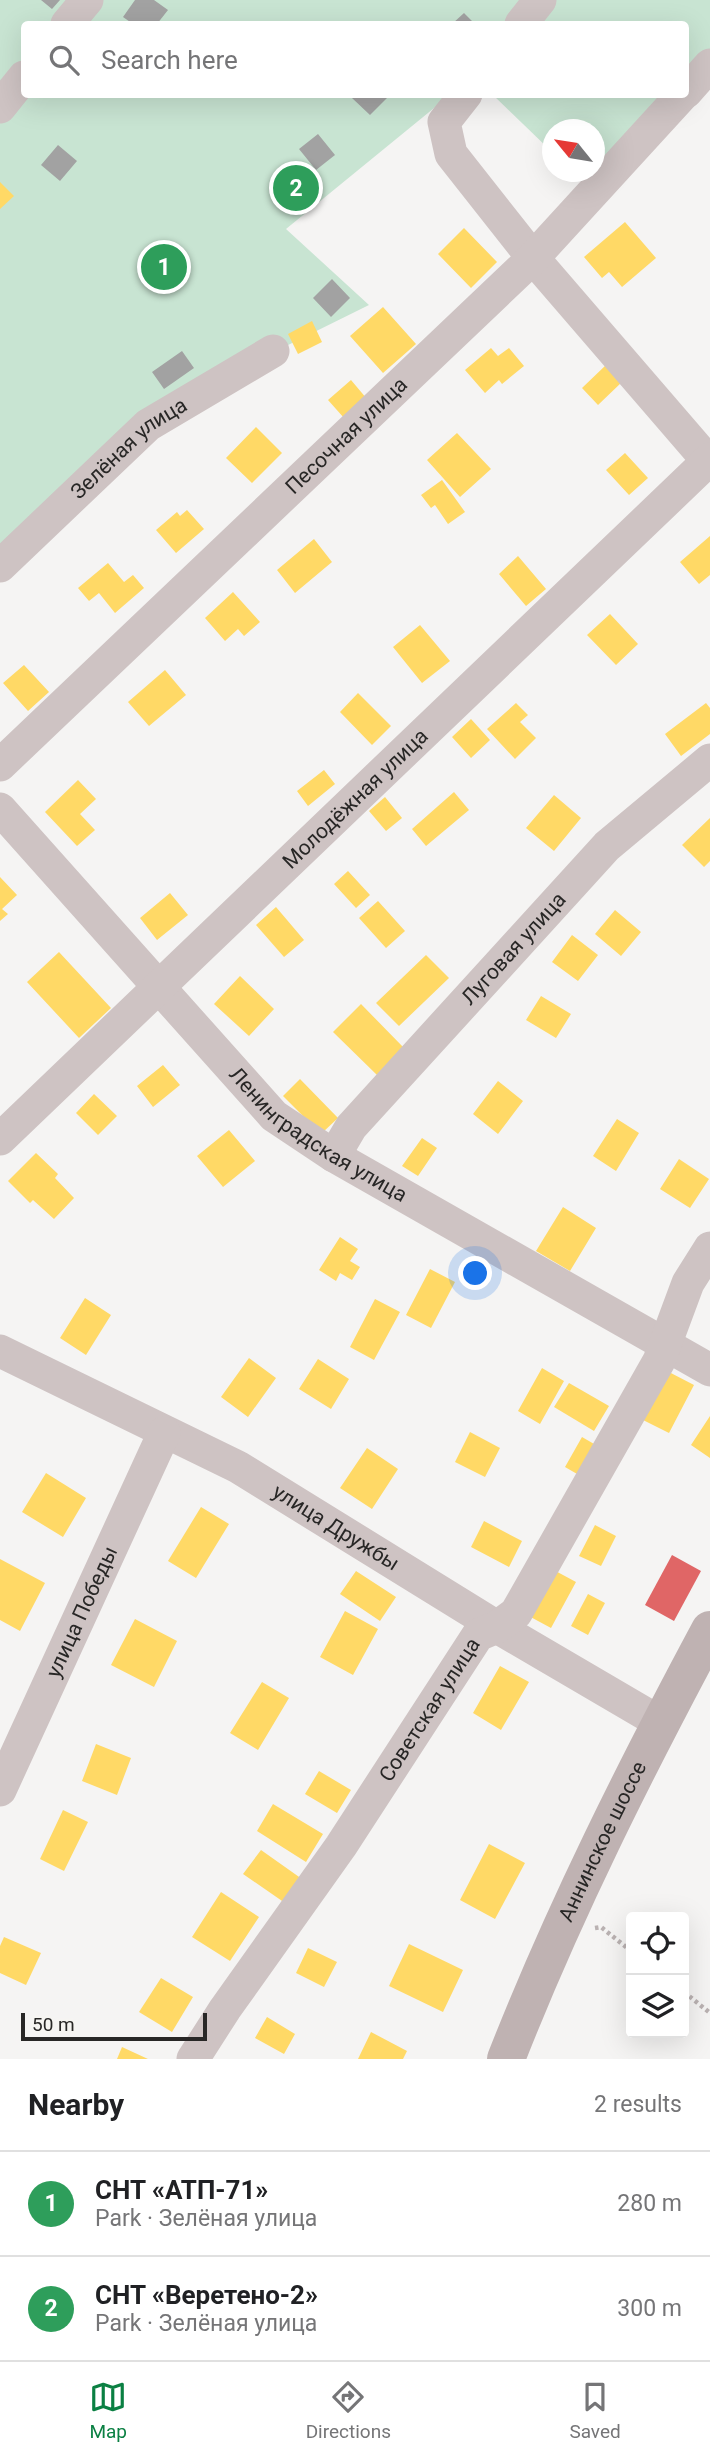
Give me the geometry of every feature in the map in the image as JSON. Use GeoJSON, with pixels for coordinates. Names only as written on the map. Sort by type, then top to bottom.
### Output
{"type":"FeatureCollection","features":[{"type":"Feature","properties":{"kind":"main road","name":"Аннинское шоссе"},"geometry":{"type":"LineString","coordinates":[[506,2059],[561,1927],[710,1630]]}},
{"type":"Feature","properties":{"kind":"street"},"geometry":{"type":"LineString","coordinates":[[70,21],[88,0]]}},
{"type":"Feature","properties":{"kind":"street"},"geometry":{"type":"LineString","coordinates":[[523,21],[540,0]]}},
{"type":"Feature","properties":{"kind":"street","name":"Песочная улица"},"geometry":{"type":"LineString","coordinates":[[689,88],[710,65]]}},
{"type":"Feature","properties":{"kind":"street"},"geometry":{"type":"LineString","coordinates":[[0,107],[21,81]]}},
{"type":"Feature","properties":{"kind":"street"},"geometry":{"type":"LineString","coordinates":[[463,98],[444,122],[451,154],[533,258],[709,460]]}},
{"type":"Feature","properties":{"kind":"street","name":"Песочная улица"},"geometry":{"type":"LineString","coordinates":[[0,765],[533,258],[679,98]]}},
{"type":"Feature","properties":{"kind":"street","name":"Зелёная улица"},"geometry":{"type":"LineString","coordinates":[[0,566],[148,425],[272,351]]}},
{"type":"Feature","properties":{"kind":"street","name":"Молодёжная улица"},"geometry":{"type":"LineString","coordinates":[[0,1139],[709,460]]}},
{"type":"Feature","properties":{"kind":"street","name":"Луговая улица"},"geometry":{"type":"LineString","coordinates":[[334,1156],[351,1127],[607,846],[710,760]]}},
{"type":"Feature","properties":{"kind":"street","name":"Ленинградская улица"},"geometry":{"type":"LineString","coordinates":[[0,808],[274,1116],[334,1156],[710,1370]]}},
{"type":"Feature","properties":{"kind":"street","name":"Советская улица"},"geometry":{"type":"LineString","coordinates":[[193,2059],[225,2009],[341,1846],[478,1635],[498,1627],[516,1613],[660,1361],[688,1283],[710,1248]]}},
{"type":"Feature","properties":{"kind":"street","name":"улица Дружбы"},"geometry":{"type":"LineString","coordinates":[[0,1351],[238,1467],[498,1627],[661,1723]]}},
{"type":"Feature","properties":{"kind":"street","name":"улица Победы"},"geometry":{"type":"LineString","coordinates":[[0,1790],[164,1433]]}},
{"type":"Feature","properties":{"kind":"path"},"geometry":{"type":"LineString","coordinates":[[591,1928],[601,1927],[626,1947]]}},
{"type":"Feature","properties":{"kind":"path"},"geometry":{"type":"LineString","coordinates":[[689,1996],[710,2012]]}},
{"type":"Feature","properties":{"kind":"green space"},"geometry":{"type":"Polygon","coordinates":[[[0,0],[710,0],[710,53],[689,75],[689,21],[21,21],[21,98],[446,98],[286,229],[369,305],[280,349],[148,425],[0,566],[0,0]]]}},
{"type":"Feature","properties":{"kind":"green space"},"geometry":{"type":"Polygon","coordinates":[[[496,98],[666,98],[605,160],[605,119],[542,119],[542,142],[496,98]]]}},
{"type":"Feature","properties":{"kind":"building: Homes"},"geometry":{"type":"Polygon","coordinates":[[[0,182],[14,196],[0,209],[0,182]]]}},
{"type":"Feature","properties":{"kind":"building: Homes"},"geometry":{"type":"Polygon","coordinates":[[[625,222],[656,258],[622,287],[609,272],[602,278],[584,257],[625,222]]]}},
{"type":"Feature","properties":{"kind":"building: Homes"},"geometry":{"type":"Polygon","coordinates":[[[464,228],[497,262],[471,288],[438,254],[464,228]]]}},
{"type":"Feature","properties":{"kind":"building: Homes"},"geometry":{"type":"Polygon","coordinates":[[[383,307],[416,344],[383,373],[350,336],[383,307]]]}},
{"type":"Feature","properties":{"kind":"building: Homes"},"geometry":{"type":"Polygon","coordinates":[[[312,321],[322,342],[298,354],[288,334],[312,321]]]}},
{"type":"Feature","properties":{"kind":"building: Homes"},"geometry":{"type":"Polygon","coordinates":[[[491,348],[498,356],[509,348],[524,366],[502,384],[499,380],[485,393],[465,370],[491,348]]]}},
{"type":"Feature","properties":{"kind":"building: Homes"},"geometry":{"type":"Polygon","coordinates":[[[606,365],[622,382],[598,405],[582,388],[606,365]]]}},
{"type":"Feature","properties":{"kind":"building: Homes"},"geometry":{"type":"Polygon","coordinates":[[[351,380],[367,399],[344,418],[328,400],[351,380]]]}},
{"type":"Feature","properties":{"kind":"building: Homes"},"geometry":{"type":"Polygon","coordinates":[[[256,427],[282,453],[252,483],[226,458],[256,427]]]}},
{"type":"Feature","properties":{"kind":"building: Homes"},"geometry":{"type":"Polygon","coordinates":[[[457,433],[491,469],[460,497],[427,460],[457,433]]]}},
{"type":"Feature","properties":{"kind":"building: Homes"},"geometry":{"type":"Polygon","coordinates":[[[625,453],[648,478],[629,495],[606,470],[625,453]]]}},
{"type":"Feature","properties":{"kind":"building: Homes"},"geometry":{"type":"Polygon","coordinates":[[[442,480],[465,512],[448,524],[435,505],[431,508],[421,495],[442,480]]]}},
{"type":"Feature","properties":{"kind":"building: Homes"},"geometry":{"type":"Polygon","coordinates":[[[187,510],[204,529],[176,553],[156,530],[177,512],[180,516],[187,510]]]}},
{"type":"Feature","properties":{"kind":"building: Homes"},"geometry":{"type":"Polygon","coordinates":[[[710,536],[710,575],[699,584],[680,562],[710,536]]]}},
{"type":"Feature","properties":{"kind":"building: Homes"},"geometry":{"type":"Polygon","coordinates":[[[314,539],[332,562],[295,593],[277,570],[314,539]]]}},
{"type":"Feature","properties":{"kind":"building: Homes"},"geometry":{"type":"Polygon","coordinates":[[[518,556],[546,589],[526,606],[499,574],[518,556]]]}},
{"type":"Feature","properties":{"kind":"building: Homes"},"geometry":{"type":"Polygon","coordinates":[[[108,563],[124,582],[133,575],[144,588],[115,613],[99,593],[89,601],[78,588],[108,563]]]}},
{"type":"Feature","properties":{"kind":"building: Homes"},"geometry":{"type":"Polygon","coordinates":[[[233,592],[260,622],[244,636],[238,629],[225,641],[205,618],[233,592]]]}},
{"type":"Feature","properties":{"kind":"building: Homes"},"geometry":{"type":"Polygon","coordinates":[[[610,614],[638,644],[616,665],[587,635],[610,614]]]}},
{"type":"Feature","properties":{"kind":"building: Homes"},"geometry":{"type":"Polygon","coordinates":[[[420,625],[450,661],[422,683],[393,647],[420,625]]]}},
{"type":"Feature","properties":{"kind":"building: Homes"},"geometry":{"type":"Polygon","coordinates":[[[24,665],[49,692],[28,711],[3,683],[24,665]]]}},
{"type":"Feature","properties":{"kind":"building: Homes"},"geometry":{"type":"Polygon","coordinates":[[[165,670],[186,695],[149,726],[128,702],[165,670]]]}},
{"type":"Feature","properties":{"kind":"building: Homes"},"geometry":{"type":"Polygon","coordinates":[[[358,693],[391,726],[372,745],[340,712],[358,693]]]}},
{"type":"Feature","properties":{"kind":"building: Homes"},"geometry":{"type":"Polygon","coordinates":[[[516,703],[528,715],[520,722],[536,738],[515,759],[487,729],[516,703]]]}},
{"type":"Feature","properties":{"kind":"building: Homes"},"geometry":{"type":"Polygon","coordinates":[[[706,703],[710,708],[710,734],[681,756],[665,734],[706,703]]]}},
{"type":"Feature","properties":{"kind":"building: Homes"},"geometry":{"type":"Polygon","coordinates":[[[471,719],[490,740],[471,758],[452,737],[471,719]]]}},
{"type":"Feature","properties":{"kind":"building: Homes"},"geometry":{"type":"Polygon","coordinates":[[[324,770],[335,784],[308,806],[297,791],[324,770]]]}},
{"type":"Feature","properties":{"kind":"building: Homes"},"geometry":{"type":"Polygon","coordinates":[[[78,780],[96,799],[80,814],[95,830],[77,846],[45,812],[78,780]]]}},
{"type":"Feature","properties":{"kind":"building: Homes"},"geometry":{"type":"Polygon","coordinates":[[[454,792],[469,810],[426,846],[412,829],[454,792]]]}},
{"type":"Feature","properties":{"kind":"building: Homes"},"geometry":{"type":"Polygon","coordinates":[[[554,795],[581,818],[554,851],[526,828],[554,795]]]}},
{"type":"Feature","properties":{"kind":"building: Homes"},"geometry":{"type":"Polygon","coordinates":[[[385,797],[402,818],[386,831],[369,811],[385,797]]]}},
{"type":"Feature","properties":{"kind":"building: Homes"},"geometry":{"type":"Polygon","coordinates":[[[710,818],[710,861],[704,867],[682,845],[710,818]]]}},
{"type":"Feature","properties":{"kind":"building: Homes"},"geometry":{"type":"Polygon","coordinates":[[[348,871],[370,895],[356,908],[334,884],[348,871]]]}},
{"type":"Feature","properties":{"kind":"building: Homes"},"geometry":{"type":"Polygon","coordinates":[[[0,877],[17,895],[2,909],[8,914],[0,921],[0,877]]]}},
{"type":"Feature","properties":{"kind":"building: Homes"},"geometry":{"type":"Polygon","coordinates":[[[170,893],[188,915],[157,940],[140,918],[170,893]]]}},
{"type":"Feature","properties":{"kind":"building: Homes"},"geometry":{"type":"Polygon","coordinates":[[[378,901],[405,931],[386,948],[359,918],[378,901]]]}},
{"type":"Feature","properties":{"kind":"building: Homes"},"geometry":{"type":"Polygon","coordinates":[[[276,907],[304,940],[284,957],[256,925],[276,907]]]}},
{"type":"Feature","properties":{"kind":"building: Homes"},"geometry":{"type":"Polygon","coordinates":[[[615,910],[641,932],[621,956],[595,934],[615,910]]]}},
{"type":"Feature","properties":{"kind":"building: Homes"},"geometry":{"type":"Polygon","coordinates":[[[572,935],[598,955],[578,981],[552,962],[572,935]]]}},
{"type":"Feature","properties":{"kind":"building: Homes"},"geometry":{"type":"Polygon","coordinates":[[[59,952],[111,1008],[79,1038],[27,982],[59,952]]]}},
{"type":"Feature","properties":{"kind":"building: Homes"},"geometry":{"type":"Polygon","coordinates":[[[426,955],[449,978],[399,1026],[376,1003],[426,955]]]}},
{"type":"Feature","properties":{"kind":"building: Homes"},"geometry":{"type":"Polygon","coordinates":[[[240,976],[274,1009],[249,1036],[214,1004],[240,976]]]}},
{"type":"Feature","properties":{"kind":"building: Homes"},"geometry":{"type":"Polygon","coordinates":[[[541,996],[571,1014],[556,1038],[526,1020],[541,996]]]}},
{"type":"Feature","properties":{"kind":"building: Homes"},"geometry":{"type":"Polygon","coordinates":[[[361,1004],[404,1048],[377,1075],[333,1032],[361,1004]]]}},
{"type":"Feature","properties":{"kind":"building: Homes"},"geometry":{"type":"Polygon","coordinates":[[[163,1065],[180,1085],[153,1107],[137,1086],[163,1065]]]}},
{"type":"Feature","properties":{"kind":"building: Homes"},"geometry":{"type":"Polygon","coordinates":[[[300,1079],[338,1118],[321,1134],[283,1096],[300,1079]]]}},
{"type":"Feature","properties":{"kind":"building: Homes"},"geometry":{"type":"Polygon","coordinates":[[[498,1081],[523,1101],[498,1134],[473,1114],[498,1081]]]}},
{"type":"Feature","properties":{"kind":"building: Homes"},"geometry":{"type":"Polygon","coordinates":[[[94,1094],[117,1116],[98,1135],[76,1113],[94,1094]]]}},
{"type":"Feature","properties":{"kind":"building: Homes"},"geometry":{"type":"Polygon","coordinates":[[[617,1119],[639,1133],[616,1171],[593,1156],[617,1119]]]}},
{"type":"Feature","properties":{"kind":"building: Homes"},"geometry":{"type":"Polygon","coordinates":[[[229,1130],[255,1161],[223,1187],[197,1156],[229,1130]]]}},
{"type":"Feature","properties":{"kind":"building: Homes"},"geometry":{"type":"Polygon","coordinates":[[[422,1138],[437,1148],[418,1176],[402,1166],[422,1138]]]}},
{"type":"Feature","properties":{"kind":"building: Homes"},"geometry":{"type":"Polygon","coordinates":[[[36,1153],[58,1174],[55,1178],[74,1198],[54,1219],[33,1200],[30,1203],[8,1181],[36,1153]]]}},
{"type":"Feature","properties":{"kind":"building: Homes"},"geometry":{"type":"Polygon","coordinates":[[[679,1159],[709,1179],[690,1208],[660,1189],[679,1159]]]}},
{"type":"Feature","properties":{"kind":"building: Homes"},"geometry":{"type":"Polygon","coordinates":[[[563,1207],[596,1228],[570,1271],[536,1251],[563,1207]]]}},
{"type":"Feature","properties":{"kind":"building: Homes"},"geometry":{"type":"Polygon","coordinates":[[[340,1237],[358,1249],[350,1261],[360,1267],[352,1280],[340,1273],[336,1281],[319,1270],[340,1237]]]}},
{"type":"Feature","properties":{"kind":"building: Homes"},"geometry":{"type":"Polygon","coordinates":[[[430,1269],[455,1282],[431,1328],[406,1315],[430,1269]]]}},
{"type":"Feature","properties":{"kind":"building: Homes"},"geometry":{"type":"Polygon","coordinates":[[[85,1298],[111,1315],[86,1355],[60,1338],[85,1298]]]}},
{"type":"Feature","properties":{"kind":"building: Homes"},"geometry":{"type":"Polygon","coordinates":[[[375,1299],[400,1312],[374,1360],[350,1347],[375,1299]]]}},
{"type":"Feature","properties":{"kind":"building: Homes"},"geometry":{"type":"Polygon","coordinates":[[[249,1358],[276,1378],[248,1417],[221,1397],[249,1358]]]}},
{"type":"Feature","properties":{"kind":"building: Homes"},"geometry":{"type":"Polygon","coordinates":[[[318,1359],[349,1379],[331,1409],[299,1389],[318,1359]]]}},
{"type":"Feature","properties":{"kind":"building: Homes"},"geometry":{"type":"Polygon","coordinates":[[[542,1368],[564,1381],[540,1424],[518,1411],[542,1368]]]}},
{"type":"Feature","properties":{"kind":"building: Homes"},"geometry":{"type":"Polygon","coordinates":[[[667,1371],[694,1385],[669,1433],[641,1419],[667,1371]]]}},
{"type":"Feature","properties":{"kind":"building: Homes"},"geometry":{"type":"Polygon","coordinates":[[[569,1383],[609,1406],[594,1431],[554,1407],[569,1383]]]}},
{"type":"Feature","properties":{"kind":"building: Homes"},"geometry":{"type":"Polygon","coordinates":[[[710,1416],[710,1458],[691,1445],[710,1416]]]}},
{"type":"Feature","properties":{"kind":"building: Homes"},"geometry":{"type":"Polygon","coordinates":[[[470,1432],[500,1448],[485,1477],[455,1462],[470,1432]]]}},
{"type":"Feature","properties":{"kind":"building: Homes"},"geometry":{"type":"Polygon","coordinates":[[[582,1437],[601,1448],[584,1478],[565,1467],[582,1437]]]}},
{"type":"Feature","properties":{"kind":"building: Homes"},"geometry":{"type":"Polygon","coordinates":[[[367,1448],[398,1469],[372,1509],[340,1488],[367,1448]]]}},
{"type":"Feature","properties":{"kind":"building: Homes"},"geometry":{"type":"Polygon","coordinates":[[[46,1473],[86,1498],[63,1537],[22,1512],[46,1473]]]}},
{"type":"Feature","properties":{"kind":"building: Homes"},"geometry":{"type":"Polygon","coordinates":[[[201,1507],[229,1524],[196,1578],[168,1561],[201,1507]]]}},
{"type":"Feature","properties":{"kind":"building: Homes"},"geometry":{"type":"Polygon","coordinates":[[[484,1521],[522,1541],[509,1567],[471,1547],[484,1521]]]}},
{"type":"Feature","properties":{"kind":"building: Homes"},"geometry":{"type":"Polygon","coordinates":[[[595,1525],[616,1536],[601,1566],[579,1556],[595,1525]]]}},
{"type":"Feature","properties":{"kind":"building: Homes"},"geometry":{"type":"Polygon","coordinates":[[[0,1559],[45,1583],[20,1631],[0,1620],[0,1559]]]}},
{"type":"Feature","properties":{"kind":"building: Homes"},"geometry":{"type":"Polygon","coordinates":[[[550,1568],[576,1582],[551,1628],[525,1614],[550,1568]]]}},
{"type":"Feature","properties":{"kind":"building: Homes"},"geometry":{"type":"Polygon","coordinates":[[[356,1571],[396,1597],[380,1621],[340,1594],[356,1571]]]}},
{"type":"Feature","properties":{"kind":"building: Homes"},"geometry":{"type":"Polygon","coordinates":[[[588,1594],[605,1603],[588,1635],[571,1626],[588,1594]]]}},
{"type":"Feature","properties":{"kind":"building: Homes"},"geometry":{"type":"Polygon","coordinates":[[[345,1611],[378,1629],[353,1675],[320,1657],[345,1611]]]}},
{"type":"Feature","properties":{"kind":"building: Homes"},"geometry":{"type":"Polygon","coordinates":[[[135,1619],[177,1641],[154,1687],[111,1665],[135,1619]]]}},
{"type":"Feature","properties":{"kind":"building: Homes"},"geometry":{"type":"Polygon","coordinates":[[[500,1666],[529,1682],[501,1730],[473,1713],[500,1666]]]}},
{"type":"Feature","properties":{"kind":"building: Homes"},"geometry":{"type":"Polygon","coordinates":[[[262,1682],[289,1698],[258,1750],[230,1733],[262,1682]]]}},
{"type":"Feature","properties":{"kind":"building: Homes"},"geometry":{"type":"Polygon","coordinates":[[[96,1744],[131,1758],[117,1795],[82,1781],[96,1744]]]}},
{"type":"Feature","properties":{"kind":"building: Homes"},"geometry":{"type":"Polygon","coordinates":[[[319,1771],[351,1790],[337,1813],[305,1794],[319,1771]]]}},
{"type":"Feature","properties":{"kind":"building: Homes"},"geometry":{"type":"Polygon","coordinates":[[[273,1804],[323,1834],[306,1862],[257,1831],[273,1804]]]}},
{"type":"Feature","properties":{"kind":"building: Homes"},"geometry":{"type":"Polygon","coordinates":[[[63,1810],[88,1822],[64,1871],[40,1859],[63,1810]]]}},
{"type":"Feature","properties":{"kind":"building: Homes"},"geometry":{"type":"Polygon","coordinates":[[[489,1844],[525,1863],[495,1919],[460,1900],[489,1844]]]}},
{"type":"Feature","properties":{"kind":"building: Homes"},"geometry":{"type":"Polygon","coordinates":[[[261,1850],[302,1879],[285,1903],[243,1874],[261,1850]]]}},
{"type":"Feature","properties":{"kind":"building: Homes"},"geometry":{"type":"Polygon","coordinates":[[[221,1892],[259,1917],[230,1961],[192,1937],[221,1892]]]}},
{"type":"Feature","properties":{"kind":"building: Homes"},"geometry":{"type":"Polygon","coordinates":[[[4,1937],[41,1953],[26,1985],[0,1973],[0,1946],[4,1937]]]}},
{"type":"Feature","properties":{"kind":"building: Homes"},"geometry":{"type":"Polygon","coordinates":[[[409,1944],[463,1970],[443,2012],[389,1986],[409,1944]]]}},
{"type":"Feature","properties":{"kind":"building: Homes"},"geometry":{"type":"Polygon","coordinates":[[[308,1948],[337,1962],[324,1987],[296,1973],[308,1948]]]}},
{"type":"Feature","properties":{"kind":"building: Homes"},"geometry":{"type":"Polygon","coordinates":[[[161,1978],[193,1997],[172,2032],[139,2012],[161,1978]]]}},
{"type":"Feature","properties":{"kind":"building: Homes"},"geometry":{"type":"Polygon","coordinates":[[[267,2017],[295,2034],[284,2054],[255,2038],[267,2017]]]}},
{"type":"Feature","properties":{"kind":"building: Homes"},"geometry":{"type":"Polygon","coordinates":[[[371,2032],[407,2051],[403,2059],[358,2059],[371,2032]]]}},
{"type":"Feature","properties":{"kind":"building: Homes"},"geometry":{"type":"Polygon","coordinates":[[[122,2047],[148,2059],[117,2059],[122,2047]]]}},
{"type":"Feature","properties":{"kind":"building: Shops"},"geometry":{"type":"Polygon","coordinates":[[[672,1555],[701,1571],[674,1621],[645,1605],[672,1555]]]}},
{"type":"Feature","properties":{"kind":"building: Other"},"geometry":{"type":"Polygon","coordinates":[[[41,0],[60,0],[52,9],[41,0]]]}},
{"type":"Feature","properties":{"kind":"building: Other"},"geometry":{"type":"Polygon","coordinates":[[[135,0],[154,0],[168,10],[159,21],[129,21],[123,17],[135,0]]]}},
{"type":"Feature","properties":{"kind":"building: Other"},"geometry":{"type":"Polygon","coordinates":[[[464,13],[472,21],[455,21],[464,13]]]}},
{"type":"Feature","properties":{"kind":"building: Other"},"geometry":{"type":"Polygon","coordinates":[[[352,98],[387,98],[370,115],[352,98]]]}},
{"type":"Feature","properties":{"kind":"building: Other"},"geometry":{"type":"Polygon","coordinates":[[[318,134],[335,155],[316,170],[299,149],[318,134]]]}},
{"type":"Feature","properties":{"kind":"building: Other"},"geometry":{"type":"Polygon","coordinates":[[[58,145],[77,161],[60,181],[41,165],[58,145]]]}},
{"type":"Feature","properties":{"kind":"building: Other"},"geometry":{"type":"Polygon","coordinates":[[[332,279],[350,298],[331,317],[313,298],[332,279]]]}},
{"type":"Feature","properties":{"kind":"building: Other"},"geometry":{"type":"Polygon","coordinates":[[[182,351],[194,368],[164,389],[152,372],[182,351]]]}},
{"type":"Feature","properties":{"kind":"place","name":"СНТ «Веретено-2»"},"geometry":{"type":"Point","coordinates":[296,188]}},
{"type":"Feature","properties":{"kind":"place","name":"СНТ «АТП-71»"},"geometry":{"type":"Point","coordinates":[164,267]}}]}
